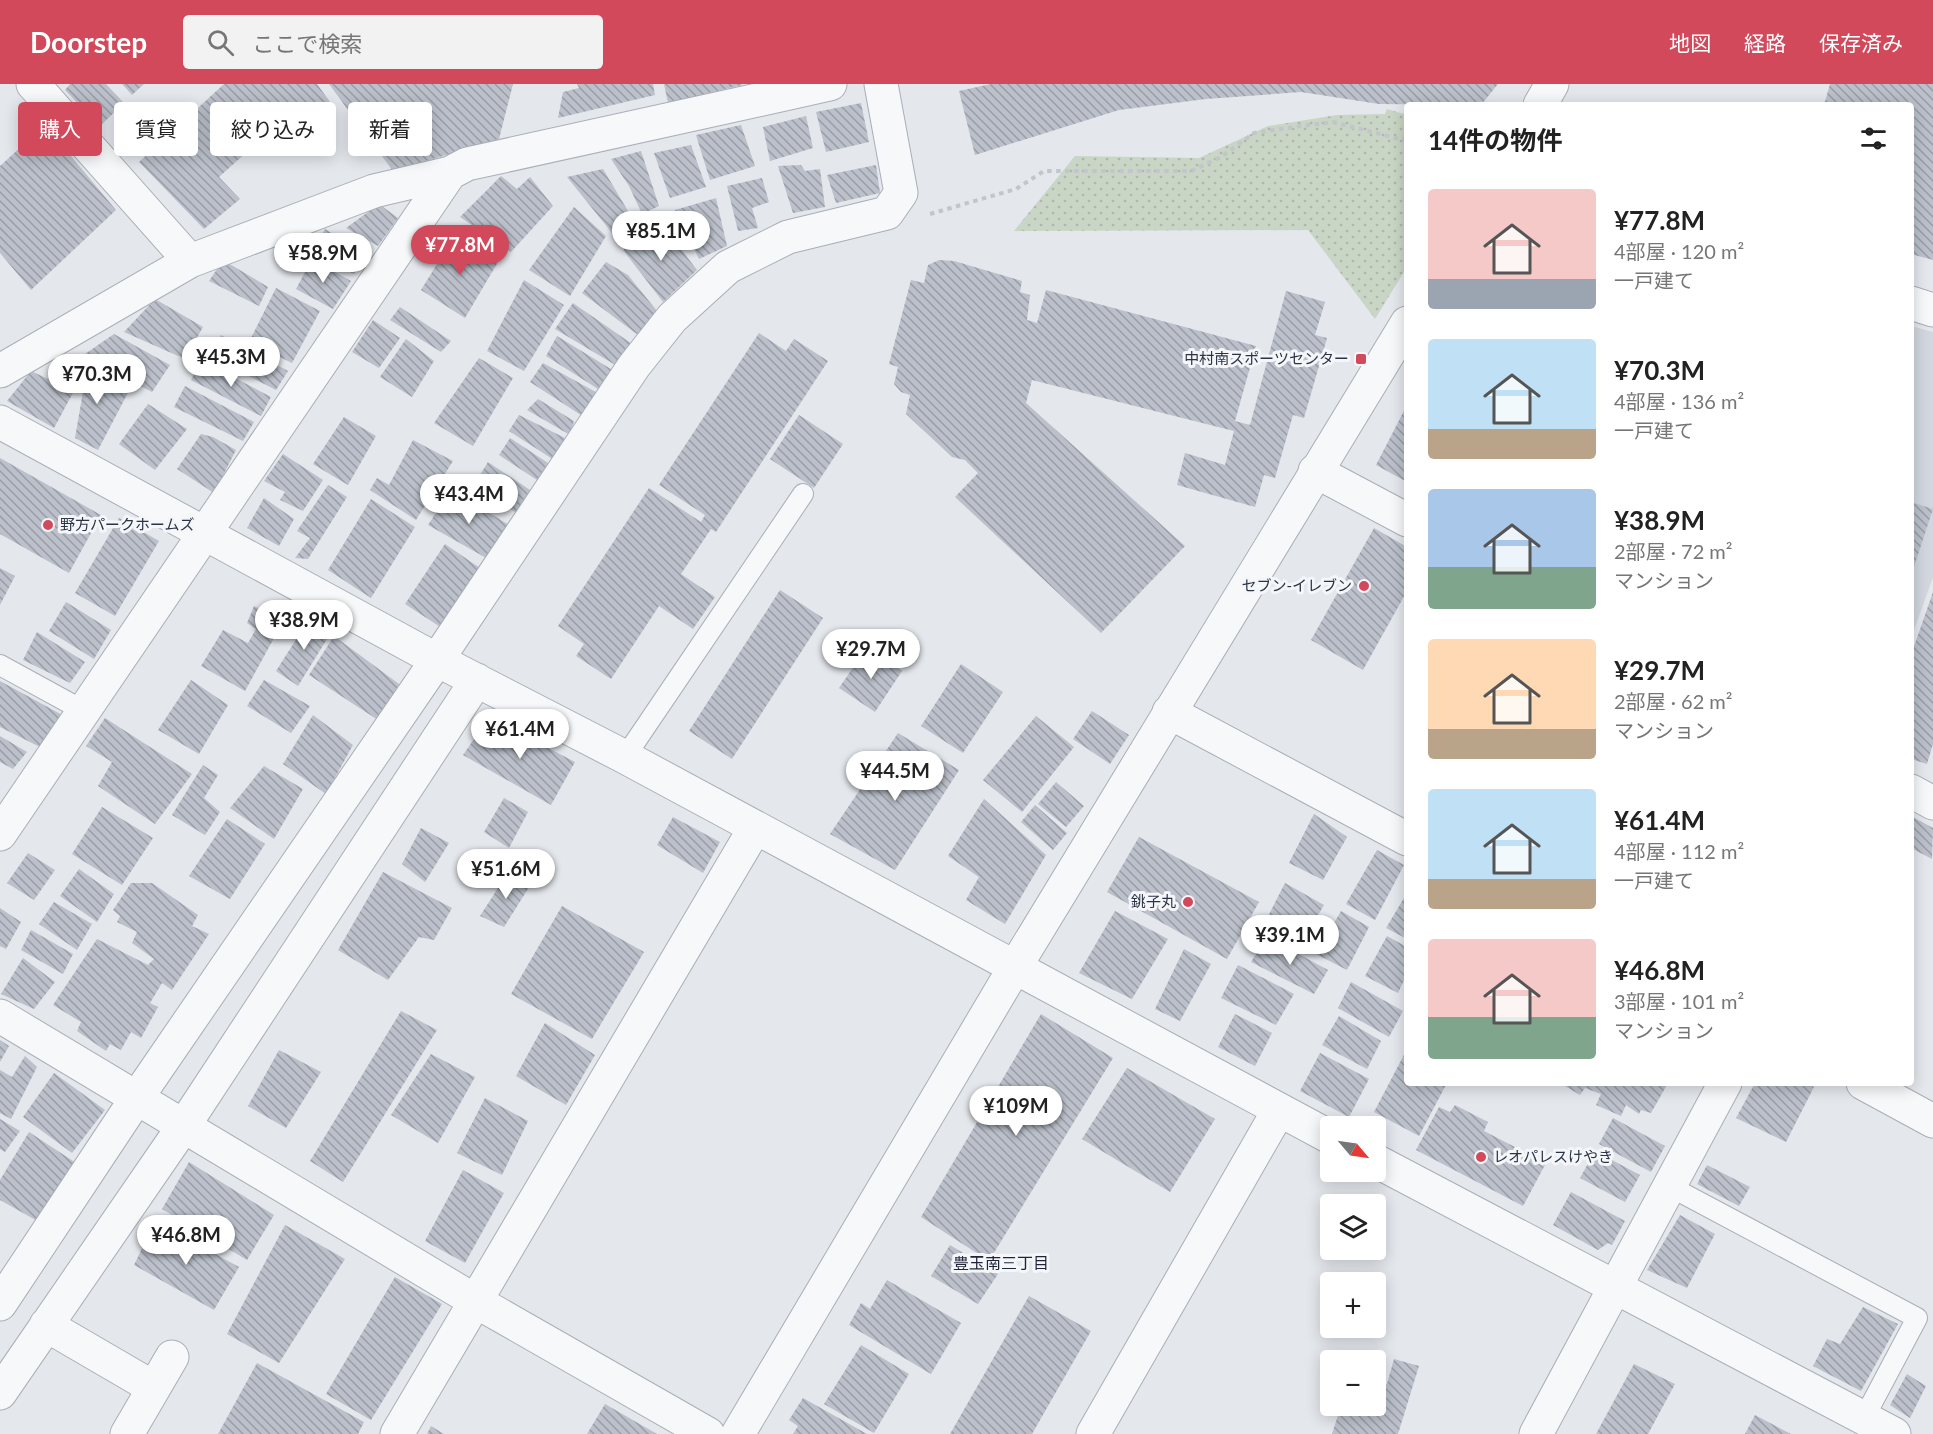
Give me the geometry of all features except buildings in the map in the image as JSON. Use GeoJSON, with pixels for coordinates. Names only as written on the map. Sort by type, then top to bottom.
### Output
{"type":"FeatureCollection","features":[{"type":"Feature","properties":{"kind":"street"},"geometry":{"type":"LineString","coordinates":[[33,84],[190,261]]}},
{"type":"Feature","properties":{"kind":"street"},"geometry":{"type":"LineString","coordinates":[[0,370],[190,261],[374,191],[450,173],[467,164],[830,84]]}},
{"type":"Feature","properties":{"kind":"street"},"geometry":{"type":"LineString","coordinates":[[0,1304],[136,1099],[437,660],[633,366],[672,318],[728,267],[788,237],[886,213],[901,193],[881,84]]}},
{"type":"Feature","properties":{"kind":"street"},"geometry":{"type":"LineString","coordinates":[[1542,102],[1552,84]]}},
{"type":"Feature","properties":{"kind":"street"},"geometry":{"type":"LineString","coordinates":[[0,834],[450,173]]}},
{"type":"Feature","properties":{"kind":"street"},"geometry":{"type":"LineString","coordinates":[[1914,304],[1933,310]]}},
{"type":"Feature","properties":{"kind":"street"},"geometry":{"type":"LineString","coordinates":[[738,1434],[1015,967],[1404,327]]}},
{"type":"Feature","properties":{"kind":"street"},"geometry":{"type":"LineString","coordinates":[[0,422],[437,660],[626,757],[1320,1132]]}},
{"type":"Feature","properties":{"kind":"street"},"geometry":{"type":"LineString","coordinates":[[1315,471],[1404,518]]}},
{"type":"Feature","properties":{"kind":"street"},"geometry":{"type":"LineString","coordinates":[[0,1392],[183,1127],[477,680]]}},
{"type":"Feature","properties":{"kind":"street"},"geometry":{"type":"LineString","coordinates":[[1169,712],[1404,837]]}},
{"type":"Feature","properties":{"kind":"street"},"geometry":{"type":"LineString","coordinates":[[1914,793],[1933,803]]}},
{"type":"Feature","properties":{"kind":"street"},"geometry":{"type":"LineString","coordinates":[[398,1434],[755,828]]}},
{"type":"Feature","properties":{"kind":"street"},"geometry":{"type":"LineString","coordinates":[[0,1016],[477,1302],[708,1434]]}},
{"type":"Feature","properties":{"kind":"street"},"geometry":{"type":"LineString","coordinates":[[1536,1434],[1723,1086]]}},
{"type":"Feature","properties":{"kind":"street"},"geometry":{"type":"LineString","coordinates":[[1869,1086],[1933,1120]]}},
{"type":"Feature","properties":{"kind":"street"},"geometry":{"type":"LineString","coordinates":[[1093,1434],[1279,1110]]}},
{"type":"Feature","properties":{"kind":"street"},"geometry":{"type":"LineString","coordinates":[[1386,1166],[1894,1434]]}},
{"type":"Feature","properties":{"kind":"street"},"geometry":{"type":"LineString","coordinates":[[46,1325],[154,1388]]}},
{"type":"Feature","properties":{"kind":"street"},"geometry":{"type":"LineString","coordinates":[[127,1434],[172,1357]]}},
{"type":"Feature","properties":{"kind":"lane"},"geometry":{"type":"LineString","coordinates":[[626,757],[803,494]]}},
{"type":"Feature","properties":{"kind":"lane"},"geometry":{"type":"LineString","coordinates":[[0,665],[84,711]]}},
{"type":"Feature","properties":{"kind":"lane"},"geometry":{"type":"LineString","coordinates":[[1669,1186],[1917,1318],[1864,1418]]}},
{"type":"Feature","properties":{"kind":"path"},"geometry":{"type":"LineString","coordinates":[[927,214],[1016,189],[1044,171],[1191,171],[1221,157],[1254,133],[1333,122],[1404,140]]}},
{"type":"Feature","properties":{"kind":"shaded area"},"geometry":{"type":"Polygon","coordinates":[[[1914,327],[1933,332],[1933,577],[1914,631],[1914,327]]]}},
{"type":"Feature","properties":{"kind":"green space"},"geometry":{"type":"Polygon","coordinates":[[[1387,109],[1404,114],[1404,272],[1375,319],[1308,230],[1014,231],[1075,156],[1199,158],[1268,126],[1337,115],[1385,114],[1387,109]]]}},
{"type":"Feature","properties":{"kind":"place","name":"中村南スポーツセンター"},"geometry":{"type":"Point","coordinates":[1361,359]}},
{"type":"Feature","properties":{"kind":"place","name":"野方パークホームズ"},"geometry":{"type":"Point","coordinates":[48,525]}},
{"type":"Feature","properties":{"kind":"place","name":"セブン-イレブン"},"geometry":{"type":"Point","coordinates":[1364,586]}},
{"type":"Feature","properties":{"kind":"place","name":"銚子丸"},"geometry":{"type":"Point","coordinates":[1188,902]}},
{"type":"Feature","properties":{"kind":"place","name":"レオパレスけやき"},"geometry":{"type":"Point","coordinates":[1481,1157]}},
{"type":"Feature","properties":{"kind":"district","name":"豊玉南三丁目"},"geometry":{"type":"Point","coordinates":[1001,1263]}}]}
